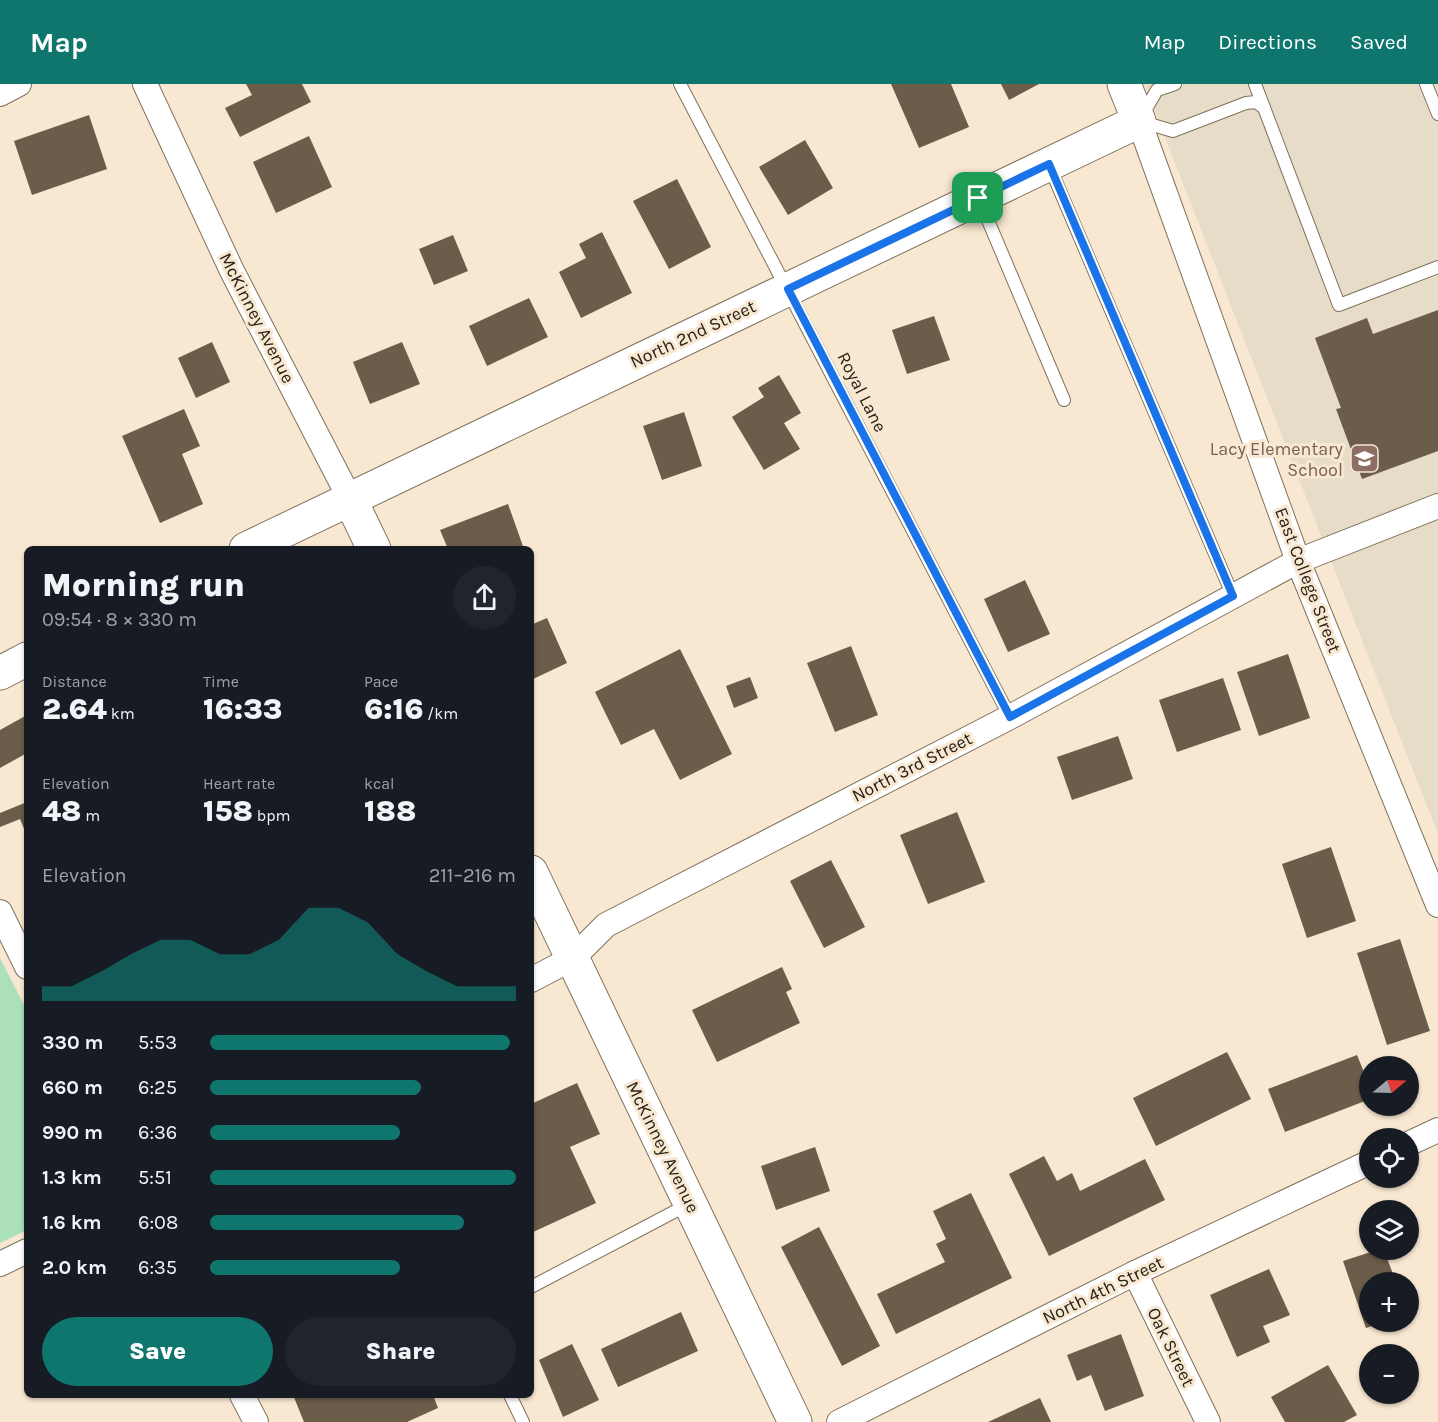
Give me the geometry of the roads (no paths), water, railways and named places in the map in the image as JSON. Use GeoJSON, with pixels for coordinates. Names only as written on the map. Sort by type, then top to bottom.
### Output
{"type":"FeatureCollection","features":[{"type":"Feature","properties":{"kind":"street"},"geometry":{"type":"LineString","coordinates":[[0,94],[19,84]]}},
{"type":"Feature","properties":{"kind":"street","name":"McKinney Avenue"},"geometry":{"type":"LineString","coordinates":[[145,84],[232,271],[373,546]]}},
{"type":"Feature","properties":{"kind":"street","name":"East College Street"},"geometry":{"type":"LineString","coordinates":[[1124,84],[1298,561],[1438,904]]}},
{"type":"Feature","properties":{"kind":"street","name":"North 2nd Street"},"geometry":{"type":"LineString","coordinates":[[252,546],[349,497],[1139,121]]}},
{"type":"Feature","properties":{"kind":"street","name":"North 3rd Street"},"geometry":{"type":"LineString","coordinates":[[534,978],[573,958],[606,925],[1010,717],[1298,561],[1438,506]]}},
{"type":"Feature","properties":{"kind":"street"},"geometry":{"type":"LineString","coordinates":[[0,673],[24,661]]}},
{"type":"Feature","properties":{"kind":"street","name":"McKinney Avenue"},"geometry":{"type":"LineString","coordinates":[[534,878],[795,1422]]}},
{"type":"Feature","properties":{"kind":"street"},"geometry":{"type":"LineString","coordinates":[[3,926],[24,963]]}},
{"type":"Feature","properties":{"kind":"street"},"geometry":{"type":"LineString","coordinates":[[1419,1139],[1438,1130]]}},
{"type":"Feature","properties":{"kind":"street","name":"North 4th Street"},"geometry":{"type":"LineString","coordinates":[[839,1422],[1135,1273],[1359,1167]]}},
{"type":"Feature","properties":{"kind":"street"},"geometry":{"type":"LineString","coordinates":[[0,1264],[24,1252]]}},
{"type":"Feature","properties":{"kind":"street","name":"Oak Street"},"geometry":{"type":"LineString","coordinates":[[1135,1273],[1208,1422]]}},
{"type":"Feature","properties":{"kind":"street"},"geometry":{"type":"LineString","coordinates":[[244,1398],[256,1422]]}},
{"type":"Feature","properties":{"kind":"lane","name":"Royal Lane"},"geometry":{"type":"LineString","coordinates":[[680,84],[1010,717]]}},
{"type":"Feature","properties":{"kind":"lane"},"geometry":{"type":"LineString","coordinates":[[1175,84],[1157,90],[1139,121],[1173,131],[1246,103],[1256,102],[1264,108]]}},
{"type":"Feature","properties":{"kind":"lane"},"geometry":{"type":"LineString","coordinates":[[1255,84],[1339,305],[1438,267]]}},
{"type":"Feature","properties":{"kind":"lane"},"geometry":{"type":"LineString","coordinates":[[1426,84],[1438,114]]}},
{"type":"Feature","properties":{"kind":"lane"},"geometry":{"type":"LineString","coordinates":[[1049,164],[1233,596]]}},
{"type":"Feature","properties":{"kind":"lane"},"geometry":{"type":"LineString","coordinates":[[978,198],[1064,400]]}},
{"type":"Feature","properties":{"kind":"lane"},"geometry":{"type":"LineString","coordinates":[[534,1285],[691,1204]]}},
{"type":"Feature","properties":{"kind":"lane"},"geometry":{"type":"LineString","coordinates":[[511,1398],[523,1422]]}},
{"type":"Feature","properties":{"kind":"place","name":"Lacy Elementary School"},"geometry":{"type":"Point","coordinates":[1364,459]}}]}
